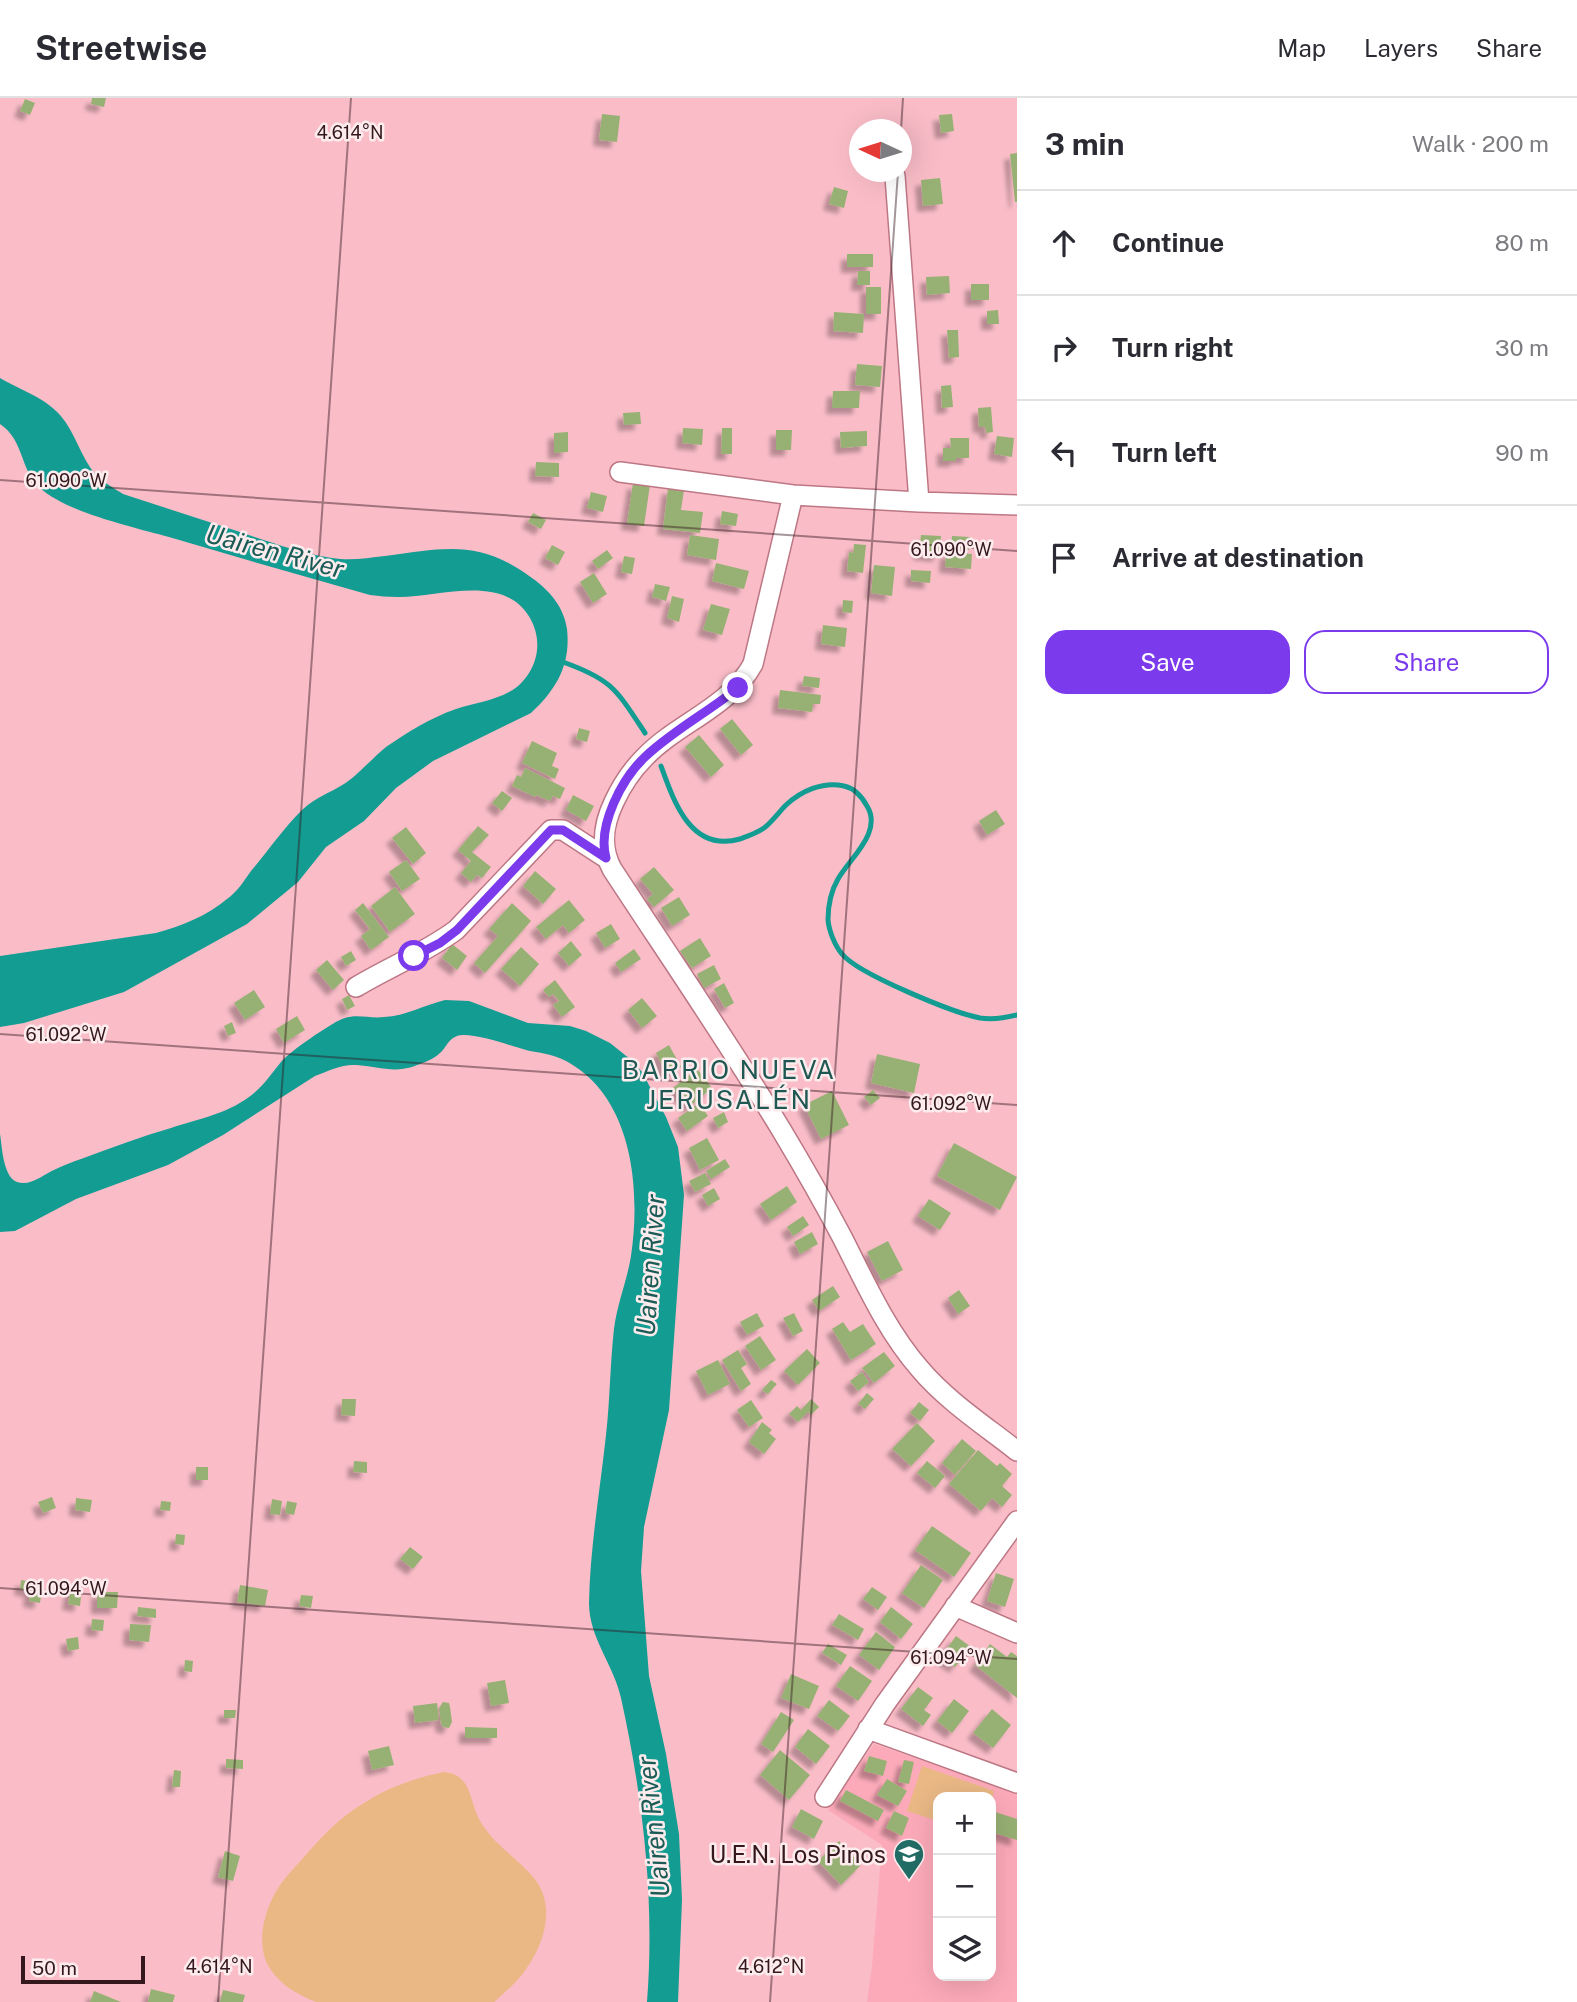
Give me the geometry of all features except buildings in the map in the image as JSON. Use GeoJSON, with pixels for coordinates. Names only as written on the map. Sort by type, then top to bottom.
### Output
{"type":"FeatureCollection","features":[{"type":"Feature","properties":{"kind":"street"},"geometry":{"type":"LineString","coordinates":[[895,182],[919,502]]}},
{"type":"Feature","properties":{"kind":"street"},"geometry":{"type":"LineString","coordinates":[[620,472],[793,495],[1017,505]]}},
{"type":"Feature","properties":{"kind":"street"},"geometry":{"type":"LineString","coordinates":[[793,495],[753,664],[738,688],[643,758],[610,811],[603,849],[606,858],[763,1100],[838,1229],[882,1315],[903,1347],[921,1370],[942,1390],[1017,1451]]}},
{"type":"Feature","properties":{"kind":"street"},"geometry":{"type":"LineString","coordinates":[[356,987],[440,943],[457,930],[551,830],[563,830],[606,858]]}},
{"type":"Feature","properties":{"kind":"street"},"geometry":{"type":"LineString","coordinates":[[825,1797],[868,1729],[1017,1521]]}},
{"type":"Feature","properties":{"kind":"street"},"geometry":{"type":"LineString","coordinates":[[955,1606],[1017,1633]]}},
{"type":"Feature","properties":{"kind":"street"},"geometry":{"type":"LineString","coordinates":[[868,1729],[1017,1783]]}},
{"type":"Feature","properties":{"kind":"shaded area","name":"U.E.N. Los Pinos"},"geometry":{"type":"Polygon","coordinates":[[[874,1744],[1017,1793],[1017,2002],[867,2002],[882,1845],[828,1810],[874,1744]]]}},
{"type":"Feature","properties":{"kind":"shaded area"},"geometry":{"type":"Polygon","coordinates":[[[922,1766],[994,1791],[933,1792],[933,1819],[907,1811],[922,1766]]]}},
{"type":"Feature","properties":{"kind":"shaded area"},"geometry":{"type":"Polygon","coordinates":[[[444,1772],[454,1774],[466,1784],[487,1832],[528,1871],[541,1889],[545,1901],[545,1926],[537,1950],[524,1972],[494,2002],[316,2002],[290,1989],[269,1967],[262,1946],[267,1911],[283,1881],[325,1834],[355,1808],[393,1788],[444,1772]]]}},
{"type":"Feature","properties":{"kind":"water","name":"Uairen River"},"geometry":{"type":"Polygon","coordinates":[[[0,378],[54,409],[65,422],[96,475],[123,494],[285,547],[332,558],[358,559],[444,549],[462,549],[496,557],[532,578],[550,594],[563,613],[568,642],[560,676],[548,695],[531,713],[433,761],[396,788],[364,821],[326,847],[298,882],[247,924],[124,992],[24,1023],[0,1027],[0,956],[156,933],[184,924],[211,910],[237,890],[302,810],[351,779],[386,747],[437,717],[501,696],[517,687],[533,667],[537,642],[530,618],[518,604],[504,595],[469,591],[394,597],[370,595],[119,523],[65,504],[33,480],[14,438],[0,424],[0,378]]]}},
{"type":"Feature","properties":{"kind":"water","name":"Uairen River"},"geometry":{"type":"Polygon","coordinates":[[[445,1000],[469,1001],[528,1023],[570,1026],[610,1043],[642,1072],[666,1117],[678,1147],[684,1195],[669,1410],[644,1527],[641,1571],[649,1676],[666,1754],[679,1834],[682,1900],[678,2002],[647,2002],[648,1887],[641,1811],[618,1686],[597,1640],[590,1616],[591,1561],[607,1422],[614,1329],[631,1256],[634,1230],[632,1174],[627,1147],[619,1121],[606,1097],[588,1077],[557,1057],[482,1037],[457,1036],[434,1058],[412,1067],[384,1069],[351,1065],[315,1076],[223,1135],[168,1165],[76,1199],[15,1231],[0,1232],[0,1134],[9,1174],[17,1182],[27,1183],[71,1162],[231,1108],[258,1089],[292,1052],[342,1019],[352,1016],[392,1016],[445,1000]]]}},
{"type":"Feature","properties":{"kind":"waterway"},"geometry":{"type":"LineString","coordinates":[[560,661],[591,674],[611,687],[645,733]]}},
{"type":"Feature","properties":{"kind":"waterway"},"geometry":{"type":"LineString","coordinates":[[661,766],[672,795],[687,821],[697,832],[709,839],[723,841],[740,839],[761,830],[792,800],[813,788],[836,785],[854,791],[867,806],[871,825],[863,844],[838,879],[830,899],[829,924],[839,951],[851,962],[886,982],[950,1009],[985,1019],[1017,1015]]}},
{"type":"Feature","properties":{"kind":"place","name":"U.E.N. Los Pinos"},"geometry":{"type":"Point","coordinates":[909,1881]}},
{"type":"Feature","properties":{"kind":"district","name":"BARRIO NUEVA JERUSALÉN"},"geometry":{"type":"Point","coordinates":[729,1084]}},
{"type":"Feature","properties":{"kind":"route"},"geometry":{"type":"LineString","coordinates":[[414,956],[440,943],[457,930],[551,830],[563,830],[606,858],[603,849],[604,836],[610,811],[643,758],[738,688]]}}]}
